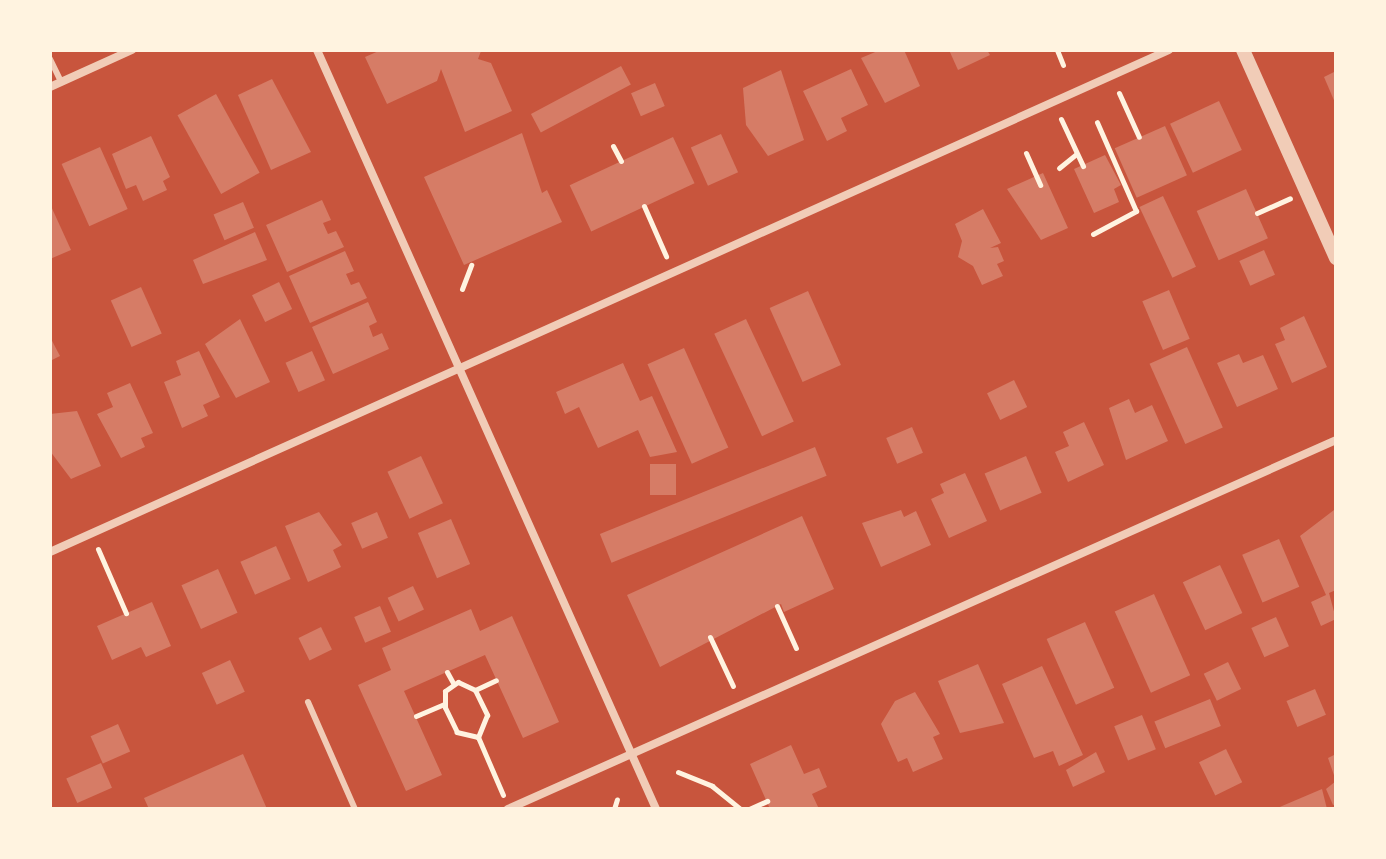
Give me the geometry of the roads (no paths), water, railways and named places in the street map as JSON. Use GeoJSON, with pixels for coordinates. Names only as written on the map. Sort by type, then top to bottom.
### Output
{"type":"FeatureCollection","features":[{"type":"Feature","properties":{"kind":"street"},"geometry":{"type":"LineString","coordinates":[[50,87],[132,50]]}},
{"type":"Feature","properties":{"kind":"street"},"geometry":{"type":"LineString","coordinates":[[317,50],[656,809]]}},
{"type":"Feature","properties":{"kind":"street"},"geometry":{"type":"LineString","coordinates":[[50,552],[1169,50]]}},
{"type":"Feature","properties":{"kind":"street"},"geometry":{"type":"LineString","coordinates":[[1243,50],[1336,258]]}},
{"type":"Feature","properties":{"kind":"street"},"geometry":{"type":"LineString","coordinates":[[508,809],[1336,440]]}},
{"type":"Feature","properties":{"kind":"lane"},"geometry":{"type":"LineString","coordinates":[[50,59],[61,82]]}},
{"type":"Feature","properties":{"kind":"lane"},"geometry":{"type":"LineString","coordinates":[[308,702],[355,809]]}}]}
